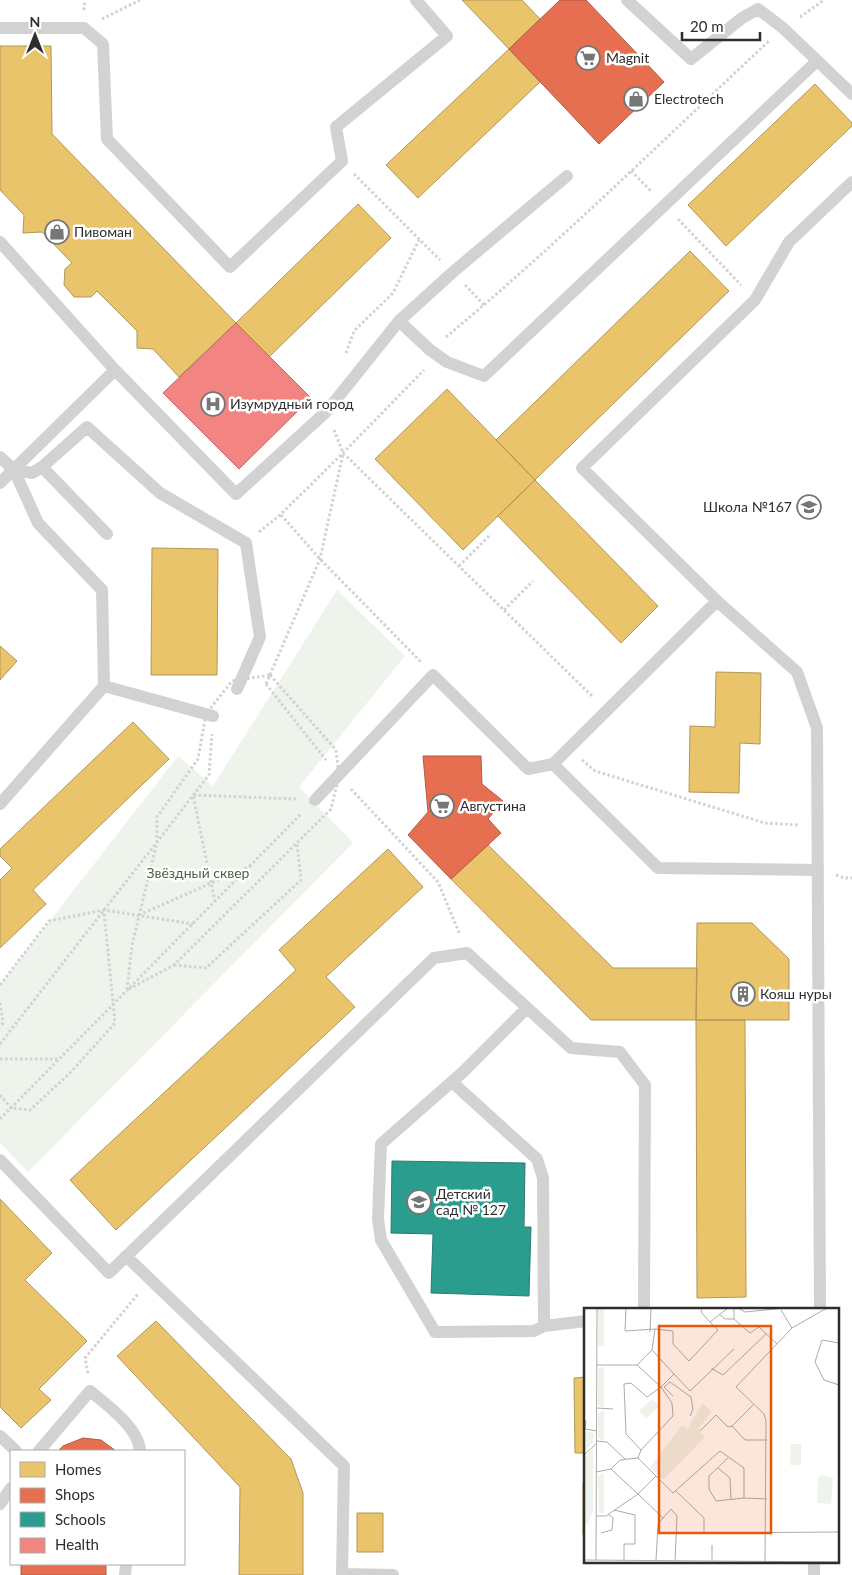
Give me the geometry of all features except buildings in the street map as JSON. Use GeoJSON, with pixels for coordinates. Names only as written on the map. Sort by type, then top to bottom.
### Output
{"type":"FeatureCollection","features":[{"type":"Feature","properties":{"kind":"lane"},"geometry":{"type":"LineString","coordinates":[[0,28],[84,28],[103,44],[107,139],[230,267],[342,161],[336,128],[448,36],[416,0]]}},
{"type":"Feature","properties":{"kind":"lane"},"geometry":{"type":"LineString","coordinates":[[627,0],[691,59],[742,18],[758,9],[783,28],[852,94]]}},
{"type":"Feature","properties":{"kind":"lane"},"geometry":{"type":"LineString","coordinates":[[399,321],[430,350],[447,362],[484,376],[817,61]]}},
{"type":"Feature","properties":{"kind":"lane"},"geometry":{"type":"LineString","coordinates":[[0,242],[114,370],[236,494],[327,411],[399,321],[453,272],[567,176]]}},
{"type":"Feature","properties":{"kind":"lane"},"geometry":{"type":"LineString","coordinates":[[820,1308],[817,728],[797,672],[717,601],[582,468],[755,300],[789,242],[852,182]]}},
{"type":"Feature","properties":{"kind":"lane"},"geometry":{"type":"LineString","coordinates":[[0,483],[114,370]]}},
{"type":"Feature","properties":{"kind":"lane"},"geometry":{"type":"LineString","coordinates":[[14,470],[32,473],[42,467],[87,427],[160,492],[246,543],[260,637],[239,684]]}},
{"type":"Feature","properties":{"kind":"lane"},"geometry":{"type":"LineString","coordinates":[[0,457],[14,470],[38,523],[102,590],[104,686],[0,804]]}},
{"type":"Feature","properties":{"kind":"lane"},"geometry":{"type":"LineString","coordinates":[[42,467],[108,534]]}},
{"type":"Feature","properties":{"kind":"lane"},"geometry":{"type":"LineString","coordinates":[[315,800],[336,772],[433,676],[528,769],[552,764],[717,601]]}},
{"type":"Feature","properties":{"kind":"lane"},"geometry":{"type":"LineString","coordinates":[[104,686],[210,715]]}},
{"type":"Feature","properties":{"kind":"lane"},"geometry":{"type":"LineString","coordinates":[[552,764],[658,868],[818,870]]}},
{"type":"Feature","properties":{"kind":"lane"},"geometry":{"type":"LineString","coordinates":[[0,1160],[109,1273],[434,958],[467,953],[570,1048],[620,1052],[646,1085],[644,1308]]}},
{"type":"Feature","properties":{"kind":"lane"},"geometry":{"type":"LineString","coordinates":[[527,1008],[452,1082],[381,1144],[378,1219],[381,1240],[435,1332],[534,1331],[544,1326],[584,1321]]}},
{"type":"Feature","properties":{"kind":"lane"},"geometry":{"type":"LineString","coordinates":[[452,1082],[538,1159],[543,1178],[544,1326]]}},
{"type":"Feature","properties":{"kind":"lane"},"geometry":{"type":"LineString","coordinates":[[126,1256],[344,1466],[342,1574],[393,1575]]}},
{"type":"Feature","properties":{"kind":"lane"},"geometry":{"type":"LineString","coordinates":[[40,1450],[90,1391],[124,1420],[140,1444],[140,1450]]}},
{"type":"Feature","properties":{"kind":"lane"},"geometry":{"type":"LineString","coordinates":[[0,1436],[15,1450]]}},
{"type":"Feature","properties":{"kind":"lane"},"geometry":{"type":"LineString","coordinates":[[0,1504],[10,1489]]}},
{"type":"Feature","properties":{"kind":"lane"},"geometry":{"type":"LineString","coordinates":[[814,1562],[814,1575]]}},
{"type":"Feature","properties":{"kind":"path"},"geometry":{"type":"LineString","coordinates":[[84,28],[140,0]]}},
{"type":"Feature","properties":{"kind":"path"},"geometry":{"type":"LineString","coordinates":[[246,543],[280,514],[343,453],[423,371],[430,350],[484,305],[631,171],[783,28],[824,0]]}},
{"type":"Feature","properties":{"kind":"path"},"geometry":{"type":"LineString","coordinates":[[342,161],[484,305]]}},
{"type":"Feature","properties":{"kind":"path"},"geometry":{"type":"LineString","coordinates":[[631,171],[755,300]]}},
{"type":"Feature","properties":{"kind":"path"},"geometry":{"type":"LineString","coordinates":[[327,761],[266,684],[320,559],[343,453]]}},
{"type":"Feature","properties":{"kind":"path"},"geometry":{"type":"LineString","coordinates":[[343,453],[606,710]]}},
{"type":"Feature","properties":{"kind":"path"},"geometry":{"type":"LineString","coordinates":[[280,514],[320,559],[433,676]]}},
{"type":"Feature","properties":{"kind":"path"},"geometry":{"type":"LineString","coordinates":[[459,566],[491,534]]}},
{"type":"Feature","properties":{"kind":"path"},"geometry":{"type":"LineString","coordinates":[[504,610],[533,581]]}},
{"type":"Feature","properties":{"kind":"path"},"geometry":{"type":"LineString","coordinates":[[127,990],[132,945],[138,915],[157,842],[157,818],[198,759],[210,715],[232,681],[239,684],[270,675]]}},
{"type":"Feature","properties":{"kind":"path"},"geometry":{"type":"LineString","coordinates":[[127,990],[174,965],[331,809],[336,772],[336,750],[270,675]]}},
{"type":"Feature","properties":{"kind":"path"},"geometry":{"type":"LineString","coordinates":[[0,1044],[209,775],[210,715]]}},
{"type":"Feature","properties":{"kind":"path"},"geometry":{"type":"LineString","coordinates":[[568,748],[595,771],[614,777],[765,824],[817,826]]}},
{"type":"Feature","properties":{"kind":"path"},"geometry":{"type":"LineString","coordinates":[[336,772],[438,882],[467,953]]}},
{"type":"Feature","properties":{"kind":"path"},"geometry":{"type":"LineString","coordinates":[[193,796],[315,800]]}},
{"type":"Feature","properties":{"kind":"path"},"geometry":{"type":"LineString","coordinates":[[193,796],[215,902]]}},
{"type":"Feature","properties":{"kind":"path"},"geometry":{"type":"LineString","coordinates":[[0,1119],[315,800]]}},
{"type":"Feature","properties":{"kind":"path"},"geometry":{"type":"LineString","coordinates":[[174,965],[206,968],[301,880],[297,843]]}},
{"type":"Feature","properties":{"kind":"path"},"geometry":{"type":"LineString","coordinates":[[138,915],[211,884],[252,864]]}},
{"type":"Feature","properties":{"kind":"path"},"geometry":{"type":"LineString","coordinates":[[0,1095],[11,1108],[30,1110],[70,1072],[115,1023],[104,910]]}},
{"type":"Feature","properties":{"kind":"path"},"geometry":{"type":"LineString","coordinates":[[0,985],[49,922],[104,910],[193,924]]}},
{"type":"Feature","properties":{"kind":"path"},"geometry":{"type":"LineString","coordinates":[[0,1003],[3,1023],[0,1027]]}},
{"type":"Feature","properties":{"kind":"path"},"geometry":{"type":"LineString","coordinates":[[0,1059],[60,1059]]}},
{"type":"Feature","properties":{"kind":"path"},"geometry":{"type":"LineString","coordinates":[[90,1391],[85,1358],[150,1279]]}},
{"type":"Feature","properties":{"kind":"green space","name":"Звёздный сквер"},"geometry":{"type":"Polygon","coordinates":[[[337,590],[405,656],[299,787],[353,843],[28,1172],[0,1143],[0,985],[178,756],[213,786],[337,590]]]}},
{"type":"Feature","properties":{"kind":"place","name":"Magnit"},"geometry":{"type":"Point","coordinates":[588,58]}},
{"type":"Feature","properties":{"kind":"place","name":"Electrotech"},"geometry":{"type":"Point","coordinates":[636,99]}},
{"type":"Feature","properties":{"kind":"place","name":"Пивоман"},"geometry":{"type":"Point","coordinates":[57,232]}},
{"type":"Feature","properties":{"kind":"place","name":"Изумрудный город"},"geometry":{"type":"Point","coordinates":[213,404]}},
{"type":"Feature","properties":{"kind":"place","name":"Школа №167"},"geometry":{"type":"Point","coordinates":[809,507]}},
{"type":"Feature","properties":{"kind":"place","name":"Августина"},"geometry":{"type":"Point","coordinates":[442,806]}},
{"type":"Feature","properties":{"kind":"place","name":"Кояш нуры"},"geometry":{"type":"Point","coordinates":[743,994]}},
{"type":"Feature","properties":{"kind":"place","name":"Детский сад № 127"},"geometry":{"type":"Point","coordinates":[419,1202]}}]}
